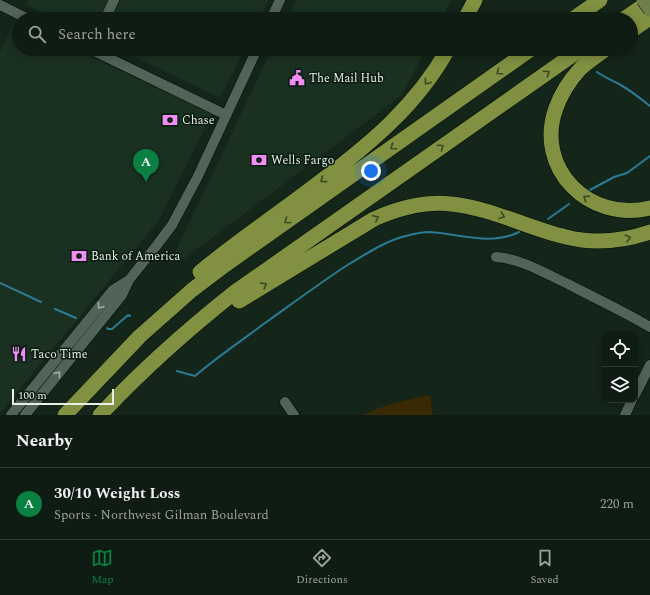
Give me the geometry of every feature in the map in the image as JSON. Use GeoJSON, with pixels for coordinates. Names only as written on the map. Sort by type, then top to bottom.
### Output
{"type":"FeatureCollection","features":[{"type":"Feature","properties":{"kind":"highway"},"geometry":{"type":"LineString","coordinates":[[468,12],[475,0]]}},
{"type":"Feature","properties":{"kind":"highway"},"geometry":{"type":"LineString","coordinates":[[583,12],[600,0]]}},
{"type":"Feature","properties":{"kind":"highway"},"geometry":{"type":"LineString","coordinates":[[634,12],[650,1]]}},
{"type":"Feature","properties":{"kind":"highway"},"geometry":{"type":"LineString","coordinates":[[638,26],[650,18]]}},
{"type":"Feature","properties":{"kind":"highway"},"geometry":{"type":"LineString","coordinates":[[638,31],[650,22]]}},
{"type":"Feature","properties":{"kind":"highway"},"geometry":{"type":"LineString","coordinates":[[65,415],[107,362],[142,322],[188,281],[236,243],[327,177],[386,129],[417,95],[443,56]]}},
{"type":"Feature","properties":{"kind":"highway"},"geometry":{"type":"LineString","coordinates":[[65,415],[140,336],[192,290],[258,241],[521,56]]}},
{"type":"Feature","properties":{"kind":"highway"},"geometry":{"type":"LineString","coordinates":[[100,415],[162,353],[235,292],[571,56]]}},
{"type":"Feature","properties":{"kind":"highway"},"geometry":{"type":"LineString","coordinates":[[597,56],[580,69],[561,95],[550,128],[554,157],[559,169],[574,189],[596,204],[618,210],[650,208]]}},
{"type":"Feature","properties":{"kind":"highway"},"geometry":{"type":"LineString","coordinates":[[572,80],[605,56]]}},
{"type":"Feature","properties":{"kind":"highway"},"geometry":{"type":"LineString","coordinates":[[162,353],[235,303],[356,229],[392,211],[425,204],[451,204],[478,208],[566,238],[582,240],[621,240],[650,232]]}},
{"type":"Feature","properties":{"kind":"main road"},"geometry":{"type":"LineString","coordinates":[[643,0],[650,10]]}},
{"type":"Feature","properties":{"kind":"street"},"geometry":{"type":"LineString","coordinates":[[108,12],[114,0]]}},
{"type":"Feature","properties":{"kind":"street"},"geometry":{"type":"LineString","coordinates":[[274,12],[280,0]]}},
{"type":"Feature","properties":{"kind":"street"},"geometry":{"type":"LineString","coordinates":[[0,5],[14,12]]}},
{"type":"Feature","properties":{"kind":"street"},"geometry":{"type":"LineString","coordinates":[[105,56],[226,115]]}},
{"type":"Feature","properties":{"kind":"street"},"geometry":{"type":"LineString","coordinates":[[11,415],[113,290],[128,280],[157,246],[172,225],[192,189],[254,56]]}},
{"type":"Feature","properties":{"kind":"street"},"geometry":{"type":"LineString","coordinates":[[496,257],[506,258],[532,267],[625,312],[650,327]]}},
{"type":"Feature","properties":{"kind":"street"},"geometry":{"type":"LineString","coordinates":[[25,415],[122,295],[128,280]]}},
{"type":"Feature","properties":{"kind":"street"},"geometry":{"type":"LineString","coordinates":[[638,389],[650,365]]}},
{"type":"Feature","properties":{"kind":"street"},"geometry":{"type":"LineString","coordinates":[[285,402],[294,415]]}},
{"type":"Feature","properties":{"kind":"street"},"geometry":{"type":"LineString","coordinates":[[625,415],[631,403]]}},
{"type":"Feature","properties":{"kind":"shaded area"},"geometry":{"type":"Polygon","coordinates":[[[28,0],[269,0],[263,12],[41,12],[26,5],[28,0]]]}},
{"type":"Feature","properties":{"kind":"shaded area"},"geometry":{"type":"Polygon","coordinates":[[[296,0],[451,0],[445,12],[290,12],[296,0]]]}},
{"type":"Feature","properties":{"kind":"shaded area"},"geometry":{"type":"Polygon","coordinates":[[[12,26],[12,56],[90,56],[212,114],[159,220],[0,413],[0,52],[12,26]]]}},
{"type":"Feature","properties":{"kind":"shaded area"},"geometry":{"type":"Polygon","coordinates":[[[133,56],[241,56],[220,98],[133,56]]]}},
{"type":"Feature","properties":{"kind":"shaded area"},"geometry":{"type":"Polygon","coordinates":[[[269,56],[422,56],[402,95],[181,261],[171,261],[269,56]]]}},
{"type":"Feature","properties":{"kind":"shaded area"},"geometry":{"type":"Polygon","coordinates":[[[430,395],[433,415],[363,415],[387,405],[430,395]]]}},
{"type":"Feature","properties":{"kind":"waterway"},"geometry":{"type":"LineString","coordinates":[[597,72],[627,89],[650,106]]}},
{"type":"Feature","properties":{"kind":"waterway"},"geometry":{"type":"LineString","coordinates":[[590,190],[614,177],[627,173],[650,156]]}},
{"type":"Feature","properties":{"kind":"waterway"},"geometry":{"type":"LineString","coordinates":[[548,219],[569,204]]}},
{"type":"Feature","properties":{"kind":"waterway"},"geometry":{"type":"LineString","coordinates":[[177,371],[195,376],[229,349],[328,278],[349,264],[398,238],[427,232],[486,239],[508,236],[519,232]]}},
{"type":"Feature","properties":{"kind":"waterway"},"geometry":{"type":"LineString","coordinates":[[0,283],[41,302]]}},
{"type":"Feature","properties":{"kind":"waterway"},"geometry":{"type":"LineString","coordinates":[[55,309],[76,318]]}},
{"type":"Feature","properties":{"kind":"waterway"},"geometry":{"type":"LineString","coordinates":[[107,328],[112,329],[128,315],[130,316]]}},
{"type":"Feature","properties":{"kind":"place","name":"The Mail Hub"},"geometry":{"type":"Point","coordinates":[297,78]}},
{"type":"Feature","properties":{"kind":"place","name":"Chase"},"geometry":{"type":"Point","coordinates":[170,120]}},
{"type":"Feature","properties":{"kind":"place","name":"Wells Fargo"},"geometry":{"type":"Point","coordinates":[259,160]}},
{"type":"Feature","properties":{"kind":"place","name":"30/10 Weight Loss"},"geometry":{"type":"Point","coordinates":[146,182]}},
{"type":"Feature","properties":{"kind":"place","name":"Bank of America"},"geometry":{"type":"Point","coordinates":[79,256]}},
{"type":"Feature","properties":{"kind":"place","name":"Taco Time"},"geometry":{"type":"Point","coordinates":[19,354]}}]}
